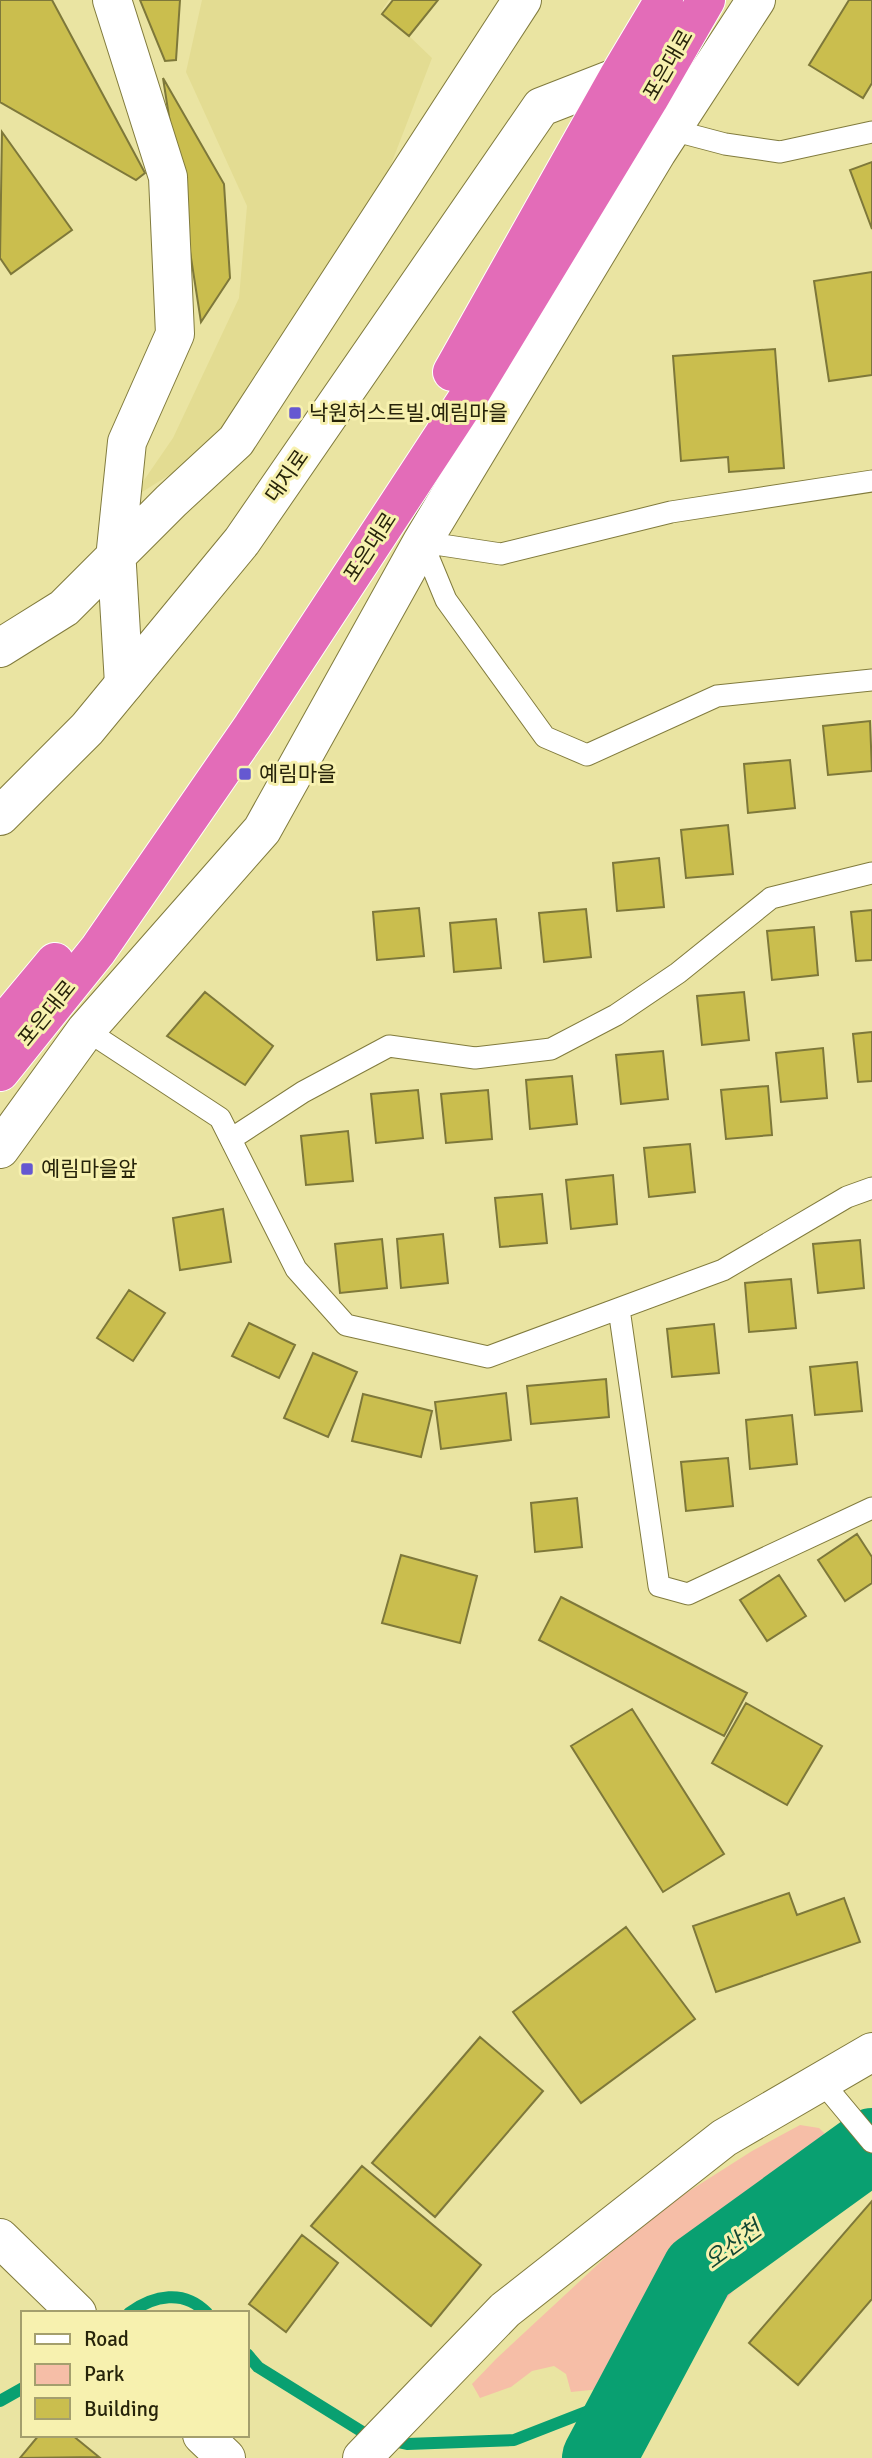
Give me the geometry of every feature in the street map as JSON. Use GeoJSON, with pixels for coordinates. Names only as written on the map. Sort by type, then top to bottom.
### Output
{"type":"FeatureCollection","features":[{"type":"Feature","properties":{"kind":"highway","name":"포은대로"},"geometry":{"type":"LineString","coordinates":[[0,1028],[132,868],[278,651],[468,347],[618,77],[664,0]]}},
{"type":"Feature","properties":{"kind":"highway","name":"포은대로"},"geometry":{"type":"LineString","coordinates":[[0,1072],[98,950],[252,727],[469,396],[706,0]]}},
{"type":"Feature","properties":{"kind":"street"},"geometry":{"type":"LineString","coordinates":[[112,0],[168,177],[175,334],[127,442],[116,556],[124,684]]}},
{"type":"Feature","properties":{"kind":"street"},"geometry":{"type":"LineString","coordinates":[[0,648],[64,608],[236,441],[522,0]]}},
{"type":"Feature","properties":{"kind":"street"},"geometry":{"type":"LineString","coordinates":[[0,1149],[86,1030],[262,830],[422,542],[672,130],[756,0]]}},
{"type":"Feature","properties":{"kind":"street","name":"대지로"},"geometry":{"type":"LineString","coordinates":[[0,816],[87,729],[242,541],[541,107],[618,77]]}},
{"type":"Feature","properties":{"kind":"street"},"geometry":{"type":"LineString","coordinates":[[375,2445],[505,2310],[724,2138],[832,2092],[872,2052]]}},
{"type":"Feature","properties":{"kind":"street"},"geometry":{"type":"LineString","coordinates":[[0,2238],[75,2311]]}},
{"type":"Feature","properties":{"kind":"street"},"geometry":{"type":"LineString","coordinates":[[204,2437],[226,2458]]}},
{"type":"Feature","properties":{"kind":"lane"},"geometry":{"type":"LineString","coordinates":[[672,130],[725,144],[780,152],[872,132]]}},
{"type":"Feature","properties":{"kind":"lane"},"geometry":{"type":"LineString","coordinates":[[422,542],[501,554],[671,512],[872,481]]}},
{"type":"Feature","properties":{"kind":"lane"},"geometry":{"type":"LineString","coordinates":[[422,542],[446,600],[545,737],[587,755],[717,696],[872,680]]}},
{"type":"Feature","properties":{"kind":"lane"},"geometry":{"type":"LineString","coordinates":[[231,1139],[303,1093],[390,1046],[475,1058],[551,1049],[616,1015],[678,973],[771,898],[872,873]]}},
{"type":"Feature","properties":{"kind":"lane"},"geometry":{"type":"LineString","coordinates":[[86,1030],[220,1118],[296,1269],[346,1325],[488,1357],[723,1270],[847,1197],[872,1188]]}},
{"type":"Feature","properties":{"kind":"lane"},"geometry":{"type":"LineString","coordinates":[[618,1309],[659,1586],[688,1594],[872,1508]]}},
{"type":"Feature","properties":{"kind":"lane"},"geometry":{"type":"LineString","coordinates":[[832,2092],[872,2142]]}},
{"type":"Feature","properties":{"kind":"shaded area"},"geometry":{"type":"Polygon","coordinates":[[[202,0],[389,0],[382,10],[432,58],[390,167],[228,438],[131,499],[173,438],[239,298],[247,206],[186,72],[202,0]]]}},
{"type":"Feature","properties":{"kind":"green space"},"geometry":{"type":"Polygon","coordinates":[[[800,2125],[819,2128],[848,2156],[696,2262],[630,2386],[571,2392],[566,2374],[554,2366],[532,2371],[511,2387],[480,2398],[472,2384],[650,2216],[752,2151],[800,2125]]]}},
{"type":"Feature","properties":{"kind":"green space"},"geometry":{"type":"Polygon","coordinates":[[[857,2164],[870,2187],[812,2209],[779,2236],[705,2325],[674,2368],[640,2447],[638,2458],[605,2458],[707,2271],[857,2164]]]}},
{"type":"Feature","properties":{"kind":"building"},"geometry":{"type":"Polygon","coordinates":[[[0,0],[52,0],[145,173],[136,180],[0,102],[0,0]]]}},
{"type":"Feature","properties":{"kind":"building"},"geometry":{"type":"Polygon","coordinates":[[[140,0],[180,0],[176,60],[165,61],[140,0]]]}},
{"type":"Feature","properties":{"kind":"building"},"geometry":{"type":"Polygon","coordinates":[[[393,0],[438,0],[409,36],[382,14],[393,0]]]}},
{"type":"Feature","properties":{"kind":"building"},"geometry":{"type":"Polygon","coordinates":[[[849,0],[872,0],[872,83],[863,98],[809,65],[849,0]]]}},
{"type":"Feature","properties":{"kind":"building"},"geometry":{"type":"Polygon","coordinates":[[[163,78],[224,184],[230,278],[201,322],[163,78]]]}},
{"type":"Feature","properties":{"kind":"building"},"geometry":{"type":"Polygon","coordinates":[[[2,132],[72,230],[11,274],[0,258],[2,132]]]}},
{"type":"Feature","properties":{"kind":"building"},"geometry":{"type":"Polygon","coordinates":[[[872,162],[872,229],[850,170],[872,162]]]}},
{"type":"Feature","properties":{"kind":"building"},"geometry":{"type":"Polygon","coordinates":[[[872,272],[872,375],[829,381],[814,281],[872,272]]]}},
{"type":"Feature","properties":{"kind":"building"},"geometry":{"type":"Polygon","coordinates":[[[775,349],[784,468],[729,472],[728,457],[681,461],[673,356],[775,349]]]}},
{"type":"Feature","properties":{"kind":"building"},"geometry":{"type":"Polygon","coordinates":[[[870,721],[872,771],[828,775],[823,726],[870,721]]]}},
{"type":"Feature","properties":{"kind":"building"},"geometry":{"type":"Polygon","coordinates":[[[790,760],[795,808],[748,813],[744,764],[790,760]]]}},
{"type":"Feature","properties":{"kind":"building"},"geometry":{"type":"Polygon","coordinates":[[[728,825],[733,874],[686,878],[681,830],[728,825]]]}},
{"type":"Feature","properties":{"kind":"building"},"geometry":{"type":"Polygon","coordinates":[[[659,858],[664,907],[617,911],[613,863],[659,858]]]}},
{"type":"Feature","properties":{"kind":"building"},"geometry":{"type":"Polygon","coordinates":[[[419,908],[424,956],[377,960],[373,912],[419,908]]]}},
{"type":"Feature","properties":{"kind":"building"},"geometry":{"type":"Polygon","coordinates":[[[586,909],[591,957],[544,962],[539,913],[586,909]]]}},
{"type":"Feature","properties":{"kind":"building"},"geometry":{"type":"Polygon","coordinates":[[[872,910],[872,960],[856,961],[851,912],[872,910]]]}},
{"type":"Feature","properties":{"kind":"building"},"geometry":{"type":"Polygon","coordinates":[[[496,919],[501,968],[454,972],[450,923],[496,919]]]}},
{"type":"Feature","properties":{"kind":"building"},"geometry":{"type":"Polygon","coordinates":[[[814,927],[818,975],[772,980],[767,931],[814,927]]]}},
{"type":"Feature","properties":{"kind":"building"},"geometry":{"type":"Polygon","coordinates":[[[205,992],[273,1046],[245,1085],[167,1036],[205,992]]]}},
{"type":"Feature","properties":{"kind":"building"},"geometry":{"type":"Polygon","coordinates":[[[744,992],[749,1040],[702,1045],[697,996],[744,992]]]}},
{"type":"Feature","properties":{"kind":"building"},"geometry":{"type":"Polygon","coordinates":[[[872,1032],[872,1081],[858,1082],[853,1034],[872,1032]]]}},
{"type":"Feature","properties":{"kind":"building"},"geometry":{"type":"Polygon","coordinates":[[[823,1048],[827,1098],[781,1102],[776,1053],[823,1048]]]}},
{"type":"Feature","properties":{"kind":"building"},"geometry":{"type":"Polygon","coordinates":[[[663,1051],[668,1099],[621,1104],[616,1055],[663,1051]]]}},
{"type":"Feature","properties":{"kind":"building"},"geometry":{"type":"Polygon","coordinates":[[[572,1076],[577,1124],[530,1129],[526,1080],[572,1076]]]}},
{"type":"Feature","properties":{"kind":"building"},"geometry":{"type":"Polygon","coordinates":[[[768,1086],[772,1135],[726,1139],[721,1090],[768,1086]]]}},
{"type":"Feature","properties":{"kind":"building"},"geometry":{"type":"Polygon","coordinates":[[[418,1090],[423,1138],[376,1143],[371,1094],[418,1090]]]}},
{"type":"Feature","properties":{"kind":"building"},"geometry":{"type":"Polygon","coordinates":[[[488,1090],[492,1139],[446,1143],[441,1094],[488,1090]]]}},
{"type":"Feature","properties":{"kind":"building"},"geometry":{"type":"Polygon","coordinates":[[[348,1131],[353,1181],[306,1185],[301,1136],[348,1131]]]}},
{"type":"Feature","properties":{"kind":"building"},"geometry":{"type":"Polygon","coordinates":[[[690,1144],[695,1192],[649,1197],[644,1148],[690,1144]]]}},
{"type":"Feature","properties":{"kind":"building"},"geometry":{"type":"Polygon","coordinates":[[[613,1175],[617,1224],[571,1229],[566,1180],[613,1175]]]}},
{"type":"Feature","properties":{"kind":"building"},"geometry":{"type":"Polygon","coordinates":[[[542,1194],[547,1243],[500,1247],[495,1198],[542,1194]]]}},
{"type":"Feature","properties":{"kind":"building"},"geometry":{"type":"Polygon","coordinates":[[[223,1209],[231,1262],[180,1270],[173,1218],[223,1209]]]}},
{"type":"Feature","properties":{"kind":"building"},"geometry":{"type":"Polygon","coordinates":[[[443,1234],[448,1283],[401,1288],[397,1239],[443,1234]]]}},
{"type":"Feature","properties":{"kind":"building"},"geometry":{"type":"Polygon","coordinates":[[[382,1239],[387,1288],[340,1293],[335,1244],[382,1239]]]}},
{"type":"Feature","properties":{"kind":"building"},"geometry":{"type":"Polygon","coordinates":[[[860,1240],[864,1288],[818,1293],[813,1244],[860,1240]]]}},
{"type":"Feature","properties":{"kind":"building"},"geometry":{"type":"Polygon","coordinates":[[[791,1279],[796,1328],[749,1332],[745,1283],[791,1279]]]}},
{"type":"Feature","properties":{"kind":"building"},"geometry":{"type":"Polygon","coordinates":[[[129,1290],[165,1313],[133,1361],[97,1338],[129,1290]]]}},
{"type":"Feature","properties":{"kind":"building"},"geometry":{"type":"Polygon","coordinates":[[[249,1323],[295,1345],[279,1378],[232,1356],[249,1323]]]}},
{"type":"Feature","properties":{"kind":"building"},"geometry":{"type":"Polygon","coordinates":[[[714,1324],[719,1373],[672,1377],[667,1329],[714,1324]]]}},
{"type":"Feature","properties":{"kind":"building"},"geometry":{"type":"Polygon","coordinates":[[[313,1353],[357,1372],[328,1437],[284,1418],[313,1353]]]}},
{"type":"Feature","properties":{"kind":"building"},"geometry":{"type":"Polygon","coordinates":[[[857,1362],[862,1411],[815,1415],[810,1367],[857,1362]]]}},
{"type":"Feature","properties":{"kind":"building"},"geometry":{"type":"Polygon","coordinates":[[[606,1379],[609,1417],[531,1424],[527,1386],[606,1379]]]}},
{"type":"Feature","properties":{"kind":"building"},"geometry":{"type":"Polygon","coordinates":[[[506,1393],[511,1440],[441,1449],[435,1402],[506,1393]]]}},
{"type":"Feature","properties":{"kind":"building"},"geometry":{"type":"Polygon","coordinates":[[[363,1394],[432,1411],[421,1457],[352,1441],[363,1394]]]}},
{"type":"Feature","properties":{"kind":"building"},"geometry":{"type":"Polygon","coordinates":[[[792,1415],[797,1464],[750,1469],[746,1420],[792,1415]]]}},
{"type":"Feature","properties":{"kind":"building"},"geometry":{"type":"Polygon","coordinates":[[[728,1458],[733,1506],[686,1511],[681,1462],[728,1458]]]}},
{"type":"Feature","properties":{"kind":"building"},"geometry":{"type":"Polygon","coordinates":[[[577,1498],[582,1547],[535,1552],[531,1503],[577,1498]]]}},
{"type":"Feature","properties":{"kind":"building"},"geometry":{"type":"Polygon","coordinates":[[[857,1534],[872,1557],[872,1583],[845,1601],[818,1560],[857,1534]]]}},
{"type":"Feature","properties":{"kind":"building"},"geometry":{"type":"Polygon","coordinates":[[[401,1555],[477,1576],[460,1643],[382,1623],[401,1555]]]}},
{"type":"Feature","properties":{"kind":"building"},"geometry":{"type":"Polygon","coordinates":[[[779,1575],[806,1616],[767,1641],[740,1600],[779,1575]]]}},
{"type":"Feature","properties":{"kind":"building"},"geometry":{"type":"Polygon","coordinates":[[[561,1597],[747,1693],[724,1736],[539,1640],[561,1597]]]}},
{"type":"Feature","properties":{"kind":"building"},"geometry":{"type":"Polygon","coordinates":[[[746,1703],[822,1746],[787,1805],[712,1763],[746,1703]]]}},
{"type":"Feature","properties":{"kind":"building"},"geometry":{"type":"Polygon","coordinates":[[[632,1709],[724,1854],[663,1892],[571,1746],[632,1709]]]}},
{"type":"Feature","properties":{"kind":"building"},"geometry":{"type":"Polygon","coordinates":[[[789,1893],[797,1915],[844,1898],[860,1942],[716,1992],[693,1926],[789,1893]]]}},
{"type":"Feature","properties":{"kind":"building"},"geometry":{"type":"Polygon","coordinates":[[[626,1927],[695,2019],[581,2103],[513,2012],[626,1927]]]}},
{"type":"Feature","properties":{"kind":"building"},"geometry":{"type":"Polygon","coordinates":[[[480,2037],[543,2091],[435,2217],[372,2163],[480,2037]]]}},
{"type":"Feature","properties":{"kind":"building"},"geometry":{"type":"Polygon","coordinates":[[[362,2166],[481,2265],[431,2326],[311,2226],[362,2166]]]}},
{"type":"Feature","properties":{"kind":"building"},"geometry":{"type":"Polygon","coordinates":[[[872,2201],[872,2299],[798,2385],[749,2343],[872,2201]]]}},
{"type":"Feature","properties":{"kind":"building"},"geometry":{"type":"Polygon","coordinates":[[[302,2235],[338,2263],[286,2332],[249,2304],[302,2235]]]}},
{"type":"Feature","properties":{"kind":"building"},"geometry":{"type":"Polygon","coordinates":[[[37,2437],[74,2437],[99,2457],[20,2458],[37,2437]]]}},
{"type":"Feature","properties":{"kind":"waterway","name":"오산천"},"geometry":{"type":"LineString","coordinates":[[599,2458],[699,2270],[872,2145]]}},
{"type":"Feature","properties":{"kind":"waterway"},"geometry":{"type":"LineString","coordinates":[[132,2311],[148,2302],[169,2297],[189,2300],[205,2311]]}},
{"type":"Feature","properties":{"kind":"waterway"},"geometry":{"type":"LineString","coordinates":[[248,2355],[258,2367],[369,2436],[407,2444],[514,2440],[632,2394]]}},
{"type":"Feature","properties":{"kind":"waterway"},"geometry":{"type":"LineString","coordinates":[[0,2401],[21,2389]]}},
{"type":"Feature","properties":{"kind":"place","name":"낙원허스트빌.예림마을"},"geometry":{"type":"Point","coordinates":[295,413]}},
{"type":"Feature","properties":{"kind":"place","name":"예림마을"},"geometry":{"type":"Point","coordinates":[245,774]}},
{"type":"Feature","properties":{"kind":"place","name":"예림마을앞"},"geometry":{"type":"Point","coordinates":[27,1169]}}]}
